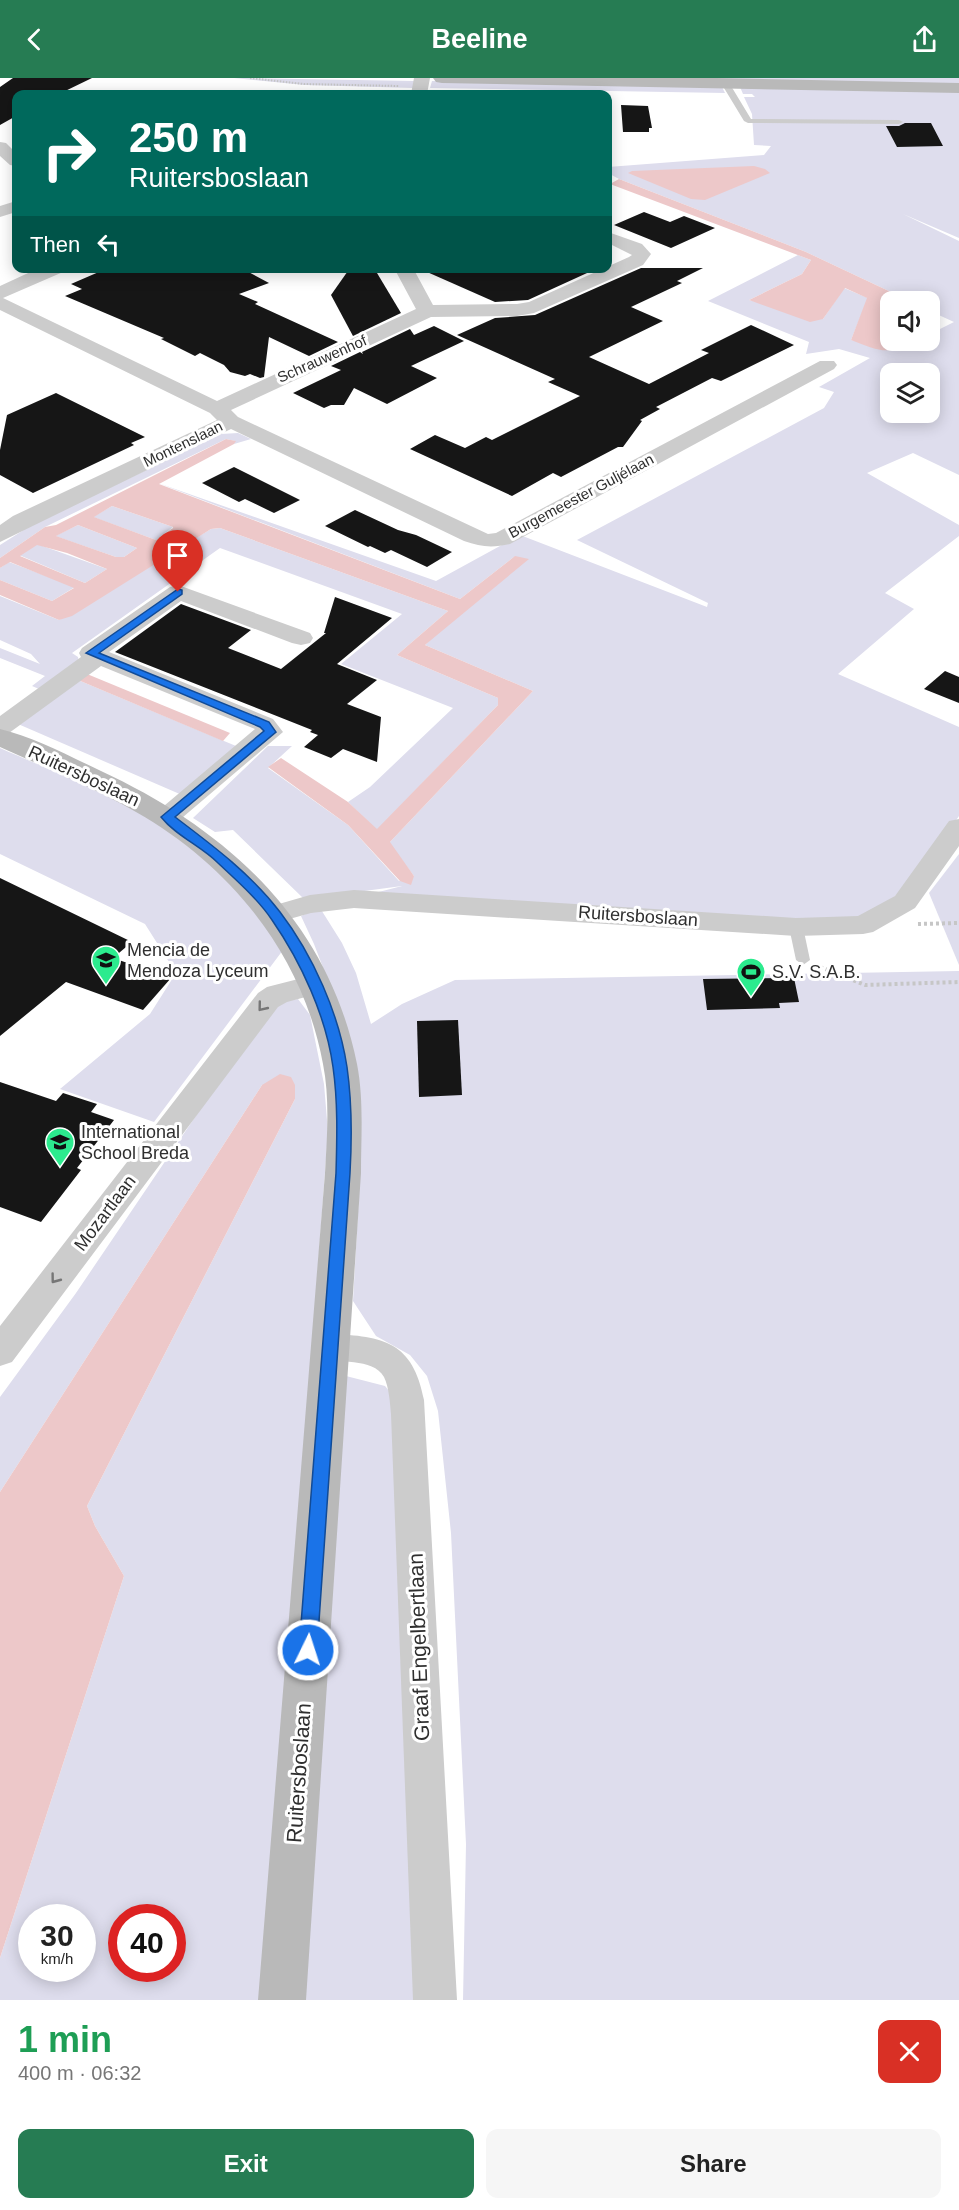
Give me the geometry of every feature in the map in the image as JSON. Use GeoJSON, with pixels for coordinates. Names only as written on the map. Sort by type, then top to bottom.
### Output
{"type":"FeatureCollection","features":[{"type":"Feature","properties":{"kind":"street"},"geometry":{"type":"LineString","coordinates":[[442,78],[959,88]]}},
{"type":"Feature","properties":{"kind":"street"},"geometry":{"type":"LineString","coordinates":[[0,147],[12,158]]}},
{"type":"Feature","properties":{"kind":"street","name":"Schrauwenhof"},"geometry":{"type":"LineString","coordinates":[[612,239],[635,248],[642,254],[636,261],[612,272]]}},
{"type":"Feature","properties":{"kind":"street"},"geometry":{"type":"LineString","coordinates":[[3,295],[46,273]]}},
{"type":"Feature","properties":{"kind":"street"},"geometry":{"type":"LineString","coordinates":[[406,273],[428,311]]}},
{"type":"Feature","properties":{"kind":"street","name":"Schrauwenhof"},"geometry":{"type":"LineString","coordinates":[[224,415],[240,399],[275,380],[428,311],[517,310],[534,307],[609,273]]}},
{"type":"Feature","properties":{"kind":"street","name":"Montenslaan"},"geometry":{"type":"LineString","coordinates":[[3,295],[240,399]]}},
{"type":"Feature","properties":{"kind":"street","name":"Montenslaan"},"geometry":{"type":"LineString","coordinates":[[3,295],[224,415]]}},
{"type":"Feature","properties":{"kind":"street","name":"Burgemeester Guljélaan"},"geometry":{"type":"LineString","coordinates":[[224,415],[486,541],[502,538],[827,365]]}},
{"type":"Feature","properties":{"kind":"street","name":"Montenslaan"},"geometry":{"type":"LineString","coordinates":[[0,535],[21,521],[224,415]]}},
{"type":"Feature","properties":{"kind":"street"},"geometry":{"type":"LineString","coordinates":[[0,511],[21,521]]}},
{"type":"Feature","properties":{"kind":"street"},"geometry":{"type":"LineString","coordinates":[[167,817],[270,732],[264,724],[91,653],[178,592],[301,638]]}},
{"type":"Feature","properties":{"kind":"street"},"geometry":{"type":"LineString","coordinates":[[0,728],[98,656]]}},
{"type":"Feature","properties":{"kind":"street","name":"Ruitersboslaan"},"geometry":{"type":"LineString","coordinates":[[0,737],[129,796],[167,817],[221,858],[275,914],[297,950],[327,1016],[337,1049],[344,1104],[343,1173],[282,2000]]}},
{"type":"Feature","properties":{"kind":"street","name":"Ruitersboslaan"},"geometry":{"type":"LineString","coordinates":[[275,914],[310,904],[354,899],[796,927],[863,925],[905,902],[959,827]]}},
{"type":"Feature","properties":{"kind":"street","name":"Mozartlaan"},"geometry":{"type":"LineString","coordinates":[[0,1352],[268,1000],[278,994],[314,985]]}},
{"type":"Feature","properties":{"kind":"street","name":"Graaf Engelbertlaan"},"geometry":{"type":"LineString","coordinates":[[330,1348],[371,1350],[387,1359],[401,1373],[409,1414],[435,2000]]}},
{"type":"Feature","properties":{"kind":"lane"},"geometry":{"type":"LineString","coordinates":[[725,83],[748,121],[899,122]]}},
{"type":"Feature","properties":{"kind":"lane"},"geometry":{"type":"LineString","coordinates":[[796,927],[803,960]]}},
{"type":"Feature","properties":{"kind":"path"},"geometry":{"type":"LineString","coordinates":[[250,78],[304,84],[420,86]]}},
{"type":"Feature","properties":{"kind":"path"},"geometry":{"type":"LineString","coordinates":[[803,960],[865,985],[959,982]]}},
{"type":"Feature","properties":{"kind":"shaded area"},"geometry":{"type":"Polygon","coordinates":[[[234,78],[414,81],[413,88],[305,85],[234,78]]]}},
{"type":"Feature","properties":{"kind":"shaded area"},"geometry":{"type":"Polygon","coordinates":[[[667,78],[959,78],[959,238],[903,214],[959,241],[959,475],[913,453],[867,473],[959,525],[959,536],[885,593],[914,609],[838,674],[959,727],[959,816],[918,875],[878,912],[841,922],[367,895],[402,886],[304,899],[233,830],[215,832],[193,818],[268,746],[292,746],[268,768],[348,825],[399,881],[414,876],[389,843],[533,691],[425,645],[515,556],[460,599],[158,483],[436,581],[520,535],[707,607],[708,603],[577,540],[824,408],[834,392],[819,387],[870,358],[839,349],[806,354],[809,342],[708,301],[798,255],[811,260],[802,274],[749,300],[823,319],[844,288],[868,298],[851,340],[880,345],[880,351],[940,351],[940,329],[954,322],[940,316],[940,291],[889,291],[806,252],[612,175],[612,167],[764,155],[771,146],[754,145],[752,114],[744,97],[755,97],[752,94],[743,94],[740,87],[667,78]]]}},
{"type":"Feature","properties":{"kind":"shaded area"},"geometry":{"type":"Polygon","coordinates":[[[432,81],[722,87],[725,93],[612,90],[430,88],[432,81]]]}},
{"type":"Feature","properties":{"kind":"shaded area"},"geometry":{"type":"Polygon","coordinates":[[[754,166],[770,173],[705,200],[691,199],[628,173],[632,171],[754,166]]]}},
{"type":"Feature","properties":{"kind":"shaded area"},"geometry":{"type":"Polygon","coordinates":[[[619,179],[806,252],[889,291],[880,291],[880,349],[851,340],[867,298],[845,288],[823,319],[810,322],[749,300],[802,274],[811,260],[612,185],[619,179]]]}},
{"type":"Feature","properties":{"kind":"shaded area"},"geometry":{"type":"Polygon","coordinates":[[[238,433],[251,439],[234,444],[235,441],[226,439],[45,527],[0,558],[0,545],[30,526],[221,434],[238,433]]]}},
{"type":"Feature","properties":{"kind":"shaded area"},"geometry":{"type":"Polygon","coordinates":[[[226,439],[236,441],[159,484],[460,599],[515,556],[529,559],[425,645],[533,691],[390,842],[414,876],[411,885],[400,881],[348,825],[268,767],[281,758],[348,802],[377,829],[498,705],[498,698],[397,655],[448,611],[220,528],[211,529],[72,616],[59,620],[0,595],[0,580],[52,601],[74,588],[10,562],[0,568],[0,558],[45,527],[56,525],[226,439]],[[112,506],[94,517],[156,540],[173,528],[173,527],[112,506]],[[78,525],[56,536],[116,557],[124,557],[137,548],[78,525]],[[37,545],[20,556],[85,583],[107,569],[67,553],[37,545]]]}},
{"type":"Feature","properties":{"kind":"shaded area"},"geometry":{"type":"Polygon","coordinates":[[[112,506],[173,527],[156,540],[93,517],[112,506]]]}},
{"type":"Feature","properties":{"kind":"shaded area"},"geometry":{"type":"Polygon","coordinates":[[[78,525],[137,548],[124,557],[116,557],[55,536],[78,525]]]}},
{"type":"Feature","properties":{"kind":"shaded area"},"geometry":{"type":"Polygon","coordinates":[[[220,528],[448,611],[397,655],[498,698],[498,705],[377,830],[348,802],[370,787],[453,708],[341,664],[402,614],[220,548],[72,653],[78,657],[79,663],[39,689],[32,686],[45,676],[0,658],[0,648],[40,664],[31,654],[0,640],[0,596],[59,620],[211,529],[220,528]]]}},
{"type":"Feature","properties":{"kind":"shaded area"},"geometry":{"type":"Polygon","coordinates":[[[37,544],[107,569],[85,583],[19,555],[37,544]]]}},
{"type":"Feature","properties":{"kind":"shaded area"},"geometry":{"type":"Polygon","coordinates":[[[9,562],[75,587],[52,601],[0,580],[0,568],[9,562]]]}},
{"type":"Feature","properties":{"kind":"shaded area"},"geometry":{"type":"Polygon","coordinates":[[[87,674],[230,733],[223,741],[78,680],[87,674]]]}},
{"type":"Feature","properties":{"kind":"shaded area"},"geometry":{"type":"Polygon","coordinates":[[[78,680],[236,746],[182,795],[18,724],[78,680]]]}},
{"type":"Feature","properties":{"kind":"shaded area"},"geometry":{"type":"Polygon","coordinates":[[[0,748],[127,803],[174,831],[193,846],[241,895],[283,950],[154,1122],[60,1089],[150,1014],[176,973],[145,924],[0,854],[0,748]]]}},
{"type":"Feature","properties":{"kind":"shaded area"},"geometry":{"type":"Polygon","coordinates":[[[959,854],[959,965],[929,893],[959,854]]]}},
{"type":"Feature","properties":{"kind":"shaded area"},"geometry":{"type":"Polygon","coordinates":[[[320,908],[342,943],[356,973],[371,1024],[402,1004],[455,980],[959,971],[959,2000],[463,2000],[466,1844],[451,1533],[438,1411],[427,1376],[410,1355],[376,1336],[353,1301],[359,1194],[350,1038],[301,916],[320,908]]]}},
{"type":"Feature","properties":{"kind":"shaded area"},"geometry":{"type":"Polygon","coordinates":[[[298,999],[310,1015],[324,1084],[328,1132],[263,2000],[0,2000],[0,1958],[124,1576],[95,1526],[87,1506],[295,1099],[262,1085],[0,1492],[0,1397],[76,1293],[273,1002],[298,999]]]}},
{"type":"Feature","properties":{"kind":"shaded area"},"geometry":{"type":"Polygon","coordinates":[[[280,1074],[291,1077],[295,1085],[295,1099],[87,1506],[95,1526],[124,1576],[0,1958],[0,1492],[262,1085],[280,1074]]]}},
{"type":"Feature","properties":{"kind":"shaded area"},"geometry":{"type":"Polygon","coordinates":[[[346,1376],[385,1386],[394,1397],[415,2000],[305,2000],[346,1376]]]}},
{"type":"Feature","properties":{"kind":"building"},"geometry":{"type":"Polygon","coordinates":[[[13,78],[92,78],[67,90],[12,90],[12,118],[0,125],[0,87],[13,78]]]}},
{"type":"Feature","properties":{"kind":"building"},"geometry":{"type":"Polygon","coordinates":[[[621,105],[648,106],[652,128],[649,128],[649,132],[623,132],[621,105]]]}},
{"type":"Feature","properties":{"kind":"building"},"geometry":{"type":"Polygon","coordinates":[[[905,123],[931,123],[943,146],[897,147],[886,126],[899,126],[905,123]]]}},
{"type":"Feature","properties":{"kind":"building"},"geometry":{"type":"Polygon","coordinates":[[[644,212],[670,222],[684,216],[715,228],[671,248],[614,225],[644,212]]]}},
{"type":"Feature","properties":{"kind":"building"},"geometry":{"type":"Polygon","coordinates":[[[641,268],[703,268],[677,281],[682,283],[631,307],[663,321],[589,357],[649,384],[709,353],[701,350],[751,325],[794,345],[721,381],[712,378],[656,407],[660,409],[640,420],[642,421],[623,447],[618,447],[561,477],[553,473],[512,496],[410,449],[435,435],[465,448],[486,437],[492,440],[580,396],[548,382],[555,379],[457,335],[495,318],[535,315],[641,268]]]}},
{"type":"Feature","properties":{"kind":"building"},"geometry":{"type":"Polygon","coordinates":[[[96,273],[250,273],[269,283],[239,294],[258,302],[255,304],[338,342],[309,356],[269,337],[264,377],[260,378],[250,374],[245,376],[230,372],[224,365],[200,353],[195,356],[161,339],[164,338],[65,296],[82,289],[71,284],[96,273]]]}},
{"type":"Feature","properties":{"kind":"building"},"geometry":{"type":"Polygon","coordinates":[[[346,273],[377,273],[401,313],[353,336],[331,295],[346,273]]]}},
{"type":"Feature","properties":{"kind":"building"},"geometry":{"type":"Polygon","coordinates":[[[429,273],[587,273],[528,300],[495,302],[429,273]]]}},
{"type":"Feature","properties":{"kind":"building"},"geometry":{"type":"Polygon","coordinates":[[[434,326],[464,341],[411,366],[437,378],[387,404],[354,388],[344,405],[331,405],[324,408],[293,393],[341,370],[331,366],[360,352],[363,354],[362,352],[410,329],[414,335],[434,326]]]}},
{"type":"Feature","properties":{"kind":"building"},"geometry":{"type":"Polygon","coordinates":[[[56,393],[145,437],[131,443],[134,445],[33,493],[0,475],[0,450],[7,415],[56,393]]]}},
{"type":"Feature","properties":{"kind":"building"},"geometry":{"type":"Polygon","coordinates":[[[234,467],[300,500],[274,513],[245,499],[239,502],[202,483],[234,467]]]}},
{"type":"Feature","properties":{"kind":"building"},"geometry":{"type":"Polygon","coordinates":[[[355,510],[452,552],[427,567],[391,550],[385,553],[368,547],[325,526],[355,510]]]}},
{"type":"Feature","properties":{"kind":"building"},"geometry":{"type":"Polygon","coordinates":[[[335,597],[392,618],[337,664],[377,680],[347,704],[381,717],[377,762],[343,749],[331,758],[304,747],[318,735],[310,732],[312,730],[115,652],[181,604],[251,630],[228,648],[281,669],[326,633],[324,633],[335,597]]]}},
{"type":"Feature","properties":{"kind":"building"},"geometry":{"type":"Polygon","coordinates":[[[945,671],[959,677],[959,703],[924,689],[945,671]]]}},
{"type":"Feature","properties":{"kind":"building"},"geometry":{"type":"Polygon","coordinates":[[[0,878],[132,942],[113,958],[171,978],[143,1010],[66,982],[0,1036],[0,878]]]}},
{"type":"Feature","properties":{"kind":"building"},"geometry":{"type":"Polygon","coordinates":[[[794,978],[799,1002],[779,1003],[780,1008],[707,1010],[703,979],[794,978]]]}},
{"type":"Feature","properties":{"kind":"building"},"geometry":{"type":"Polygon","coordinates":[[[458,1020],[462,1095],[419,1097],[417,1021],[458,1020]]]}},
{"type":"Feature","properties":{"kind":"building"},"geometry":{"type":"Polygon","coordinates":[[[0,1082],[56,1101],[63,1093],[97,1104],[91,1112],[114,1120],[77,1168],[81,1170],[41,1222],[0,1207],[0,1082]]]}},
{"type":"Feature","properties":{"kind":"place","name":"Mencia de Mendoza Lyceum"},"geometry":{"type":"Point","coordinates":[106,986]}},
{"type":"Feature","properties":{"kind":"place","name":"S.V. S.A.B."},"geometry":{"type":"Point","coordinates":[751,998]}},
{"type":"Feature","properties":{"kind":"place","name":"International School Breda"},"geometry":{"type":"Point","coordinates":[60,1168]}},
{"type":"Feature","properties":{"kind":"route"},"geometry":{"type":"LineString","coordinates":[[178,592],[91,653],[264,724],[270,732],[167,817],[221,858],[275,914],[297,950],[314,985],[327,1016],[340,1066],[345,1130],[343,1173],[308,1650]]}}]}
